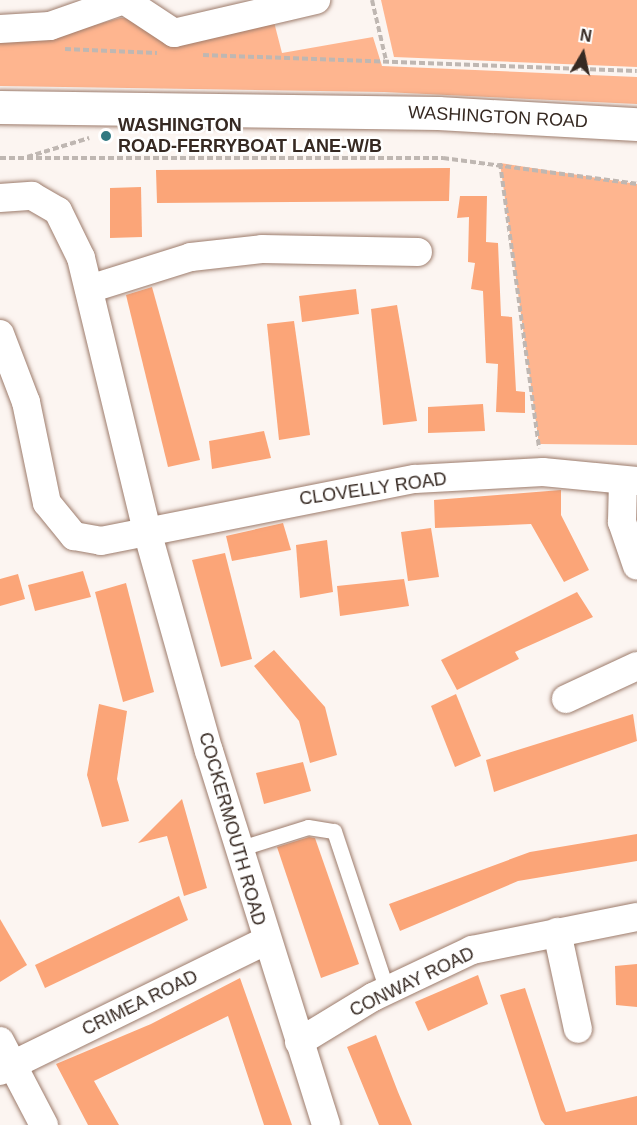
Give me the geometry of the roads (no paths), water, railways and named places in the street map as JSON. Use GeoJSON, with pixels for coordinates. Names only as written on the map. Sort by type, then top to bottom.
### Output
{"type":"FeatureCollection","features":[{"type":"Feature","properties":{"kind":"street"},"geometry":{"type":"LineString","coordinates":[[0,29],[50,26],[124,0],[174,33],[316,0]]}},
{"type":"Feature","properties":{"kind":"street","name":"WASHINGTON ROAD"},"geometry":{"type":"LineString","coordinates":[[0,107],[438,113],[637,124]]}},
{"type":"Feature","properties":{"kind":"street","name":"COCKERMOUTH ROAD"},"geometry":{"type":"LineString","coordinates":[[0,198],[32,196],[58,211],[89,289],[147,531],[265,941],[326,1125]]}},
{"type":"Feature","properties":{"kind":"street"},"geometry":{"type":"LineString","coordinates":[[89,289],[191,257],[262,249],[418,252]]}},
{"type":"Feature","properties":{"kind":"street"},"geometry":{"type":"LineString","coordinates":[[0,334],[26,402],[47,502],[74,536],[101,541],[147,531]]}},
{"type":"Feature","properties":{"kind":"street","name":"CLOVELLY ROAD"},"geometry":{"type":"LineString","coordinates":[[147,531],[415,479],[543,472],[630,480]]}},
{"type":"Feature","properties":{"kind":"street"},"geometry":{"type":"LineString","coordinates":[[630,480],[622,522],[637,566]]}},
{"type":"Feature","properties":{"kind":"street"},"geometry":{"type":"LineString","coordinates":[[566,699],[637,666]]}},
{"type":"Feature","properties":{"kind":"street","name":"CONWAY ROAD"},"geometry":{"type":"LineString","coordinates":[[299,1042],[387,990],[472,950],[637,916]]}},
{"type":"Feature","properties":{"kind":"street"},"geometry":{"type":"LineString","coordinates":[[557,932],[578,1029]]}},
{"type":"Feature","properties":{"kind":"street","name":"CRIMEA ROAD"},"geometry":{"type":"LineString","coordinates":[[5,1059],[265,941]]}},
{"type":"Feature","properties":{"kind":"street"},"geometry":{"type":"LineString","coordinates":[[5,1059],[44,1125]]}},
{"type":"Feature","properties":{"kind":"lane"},"geometry":{"type":"LineString","coordinates":[[238,849],[308,827],[334,831],[387,990]]}},
{"type":"Feature","properties":{"kind":"place","name":"WASHINGTON ROAD-FERRYBOAT LANE-W/B"},"geometry":{"type":"Point","coordinates":[106,136]}}]}
